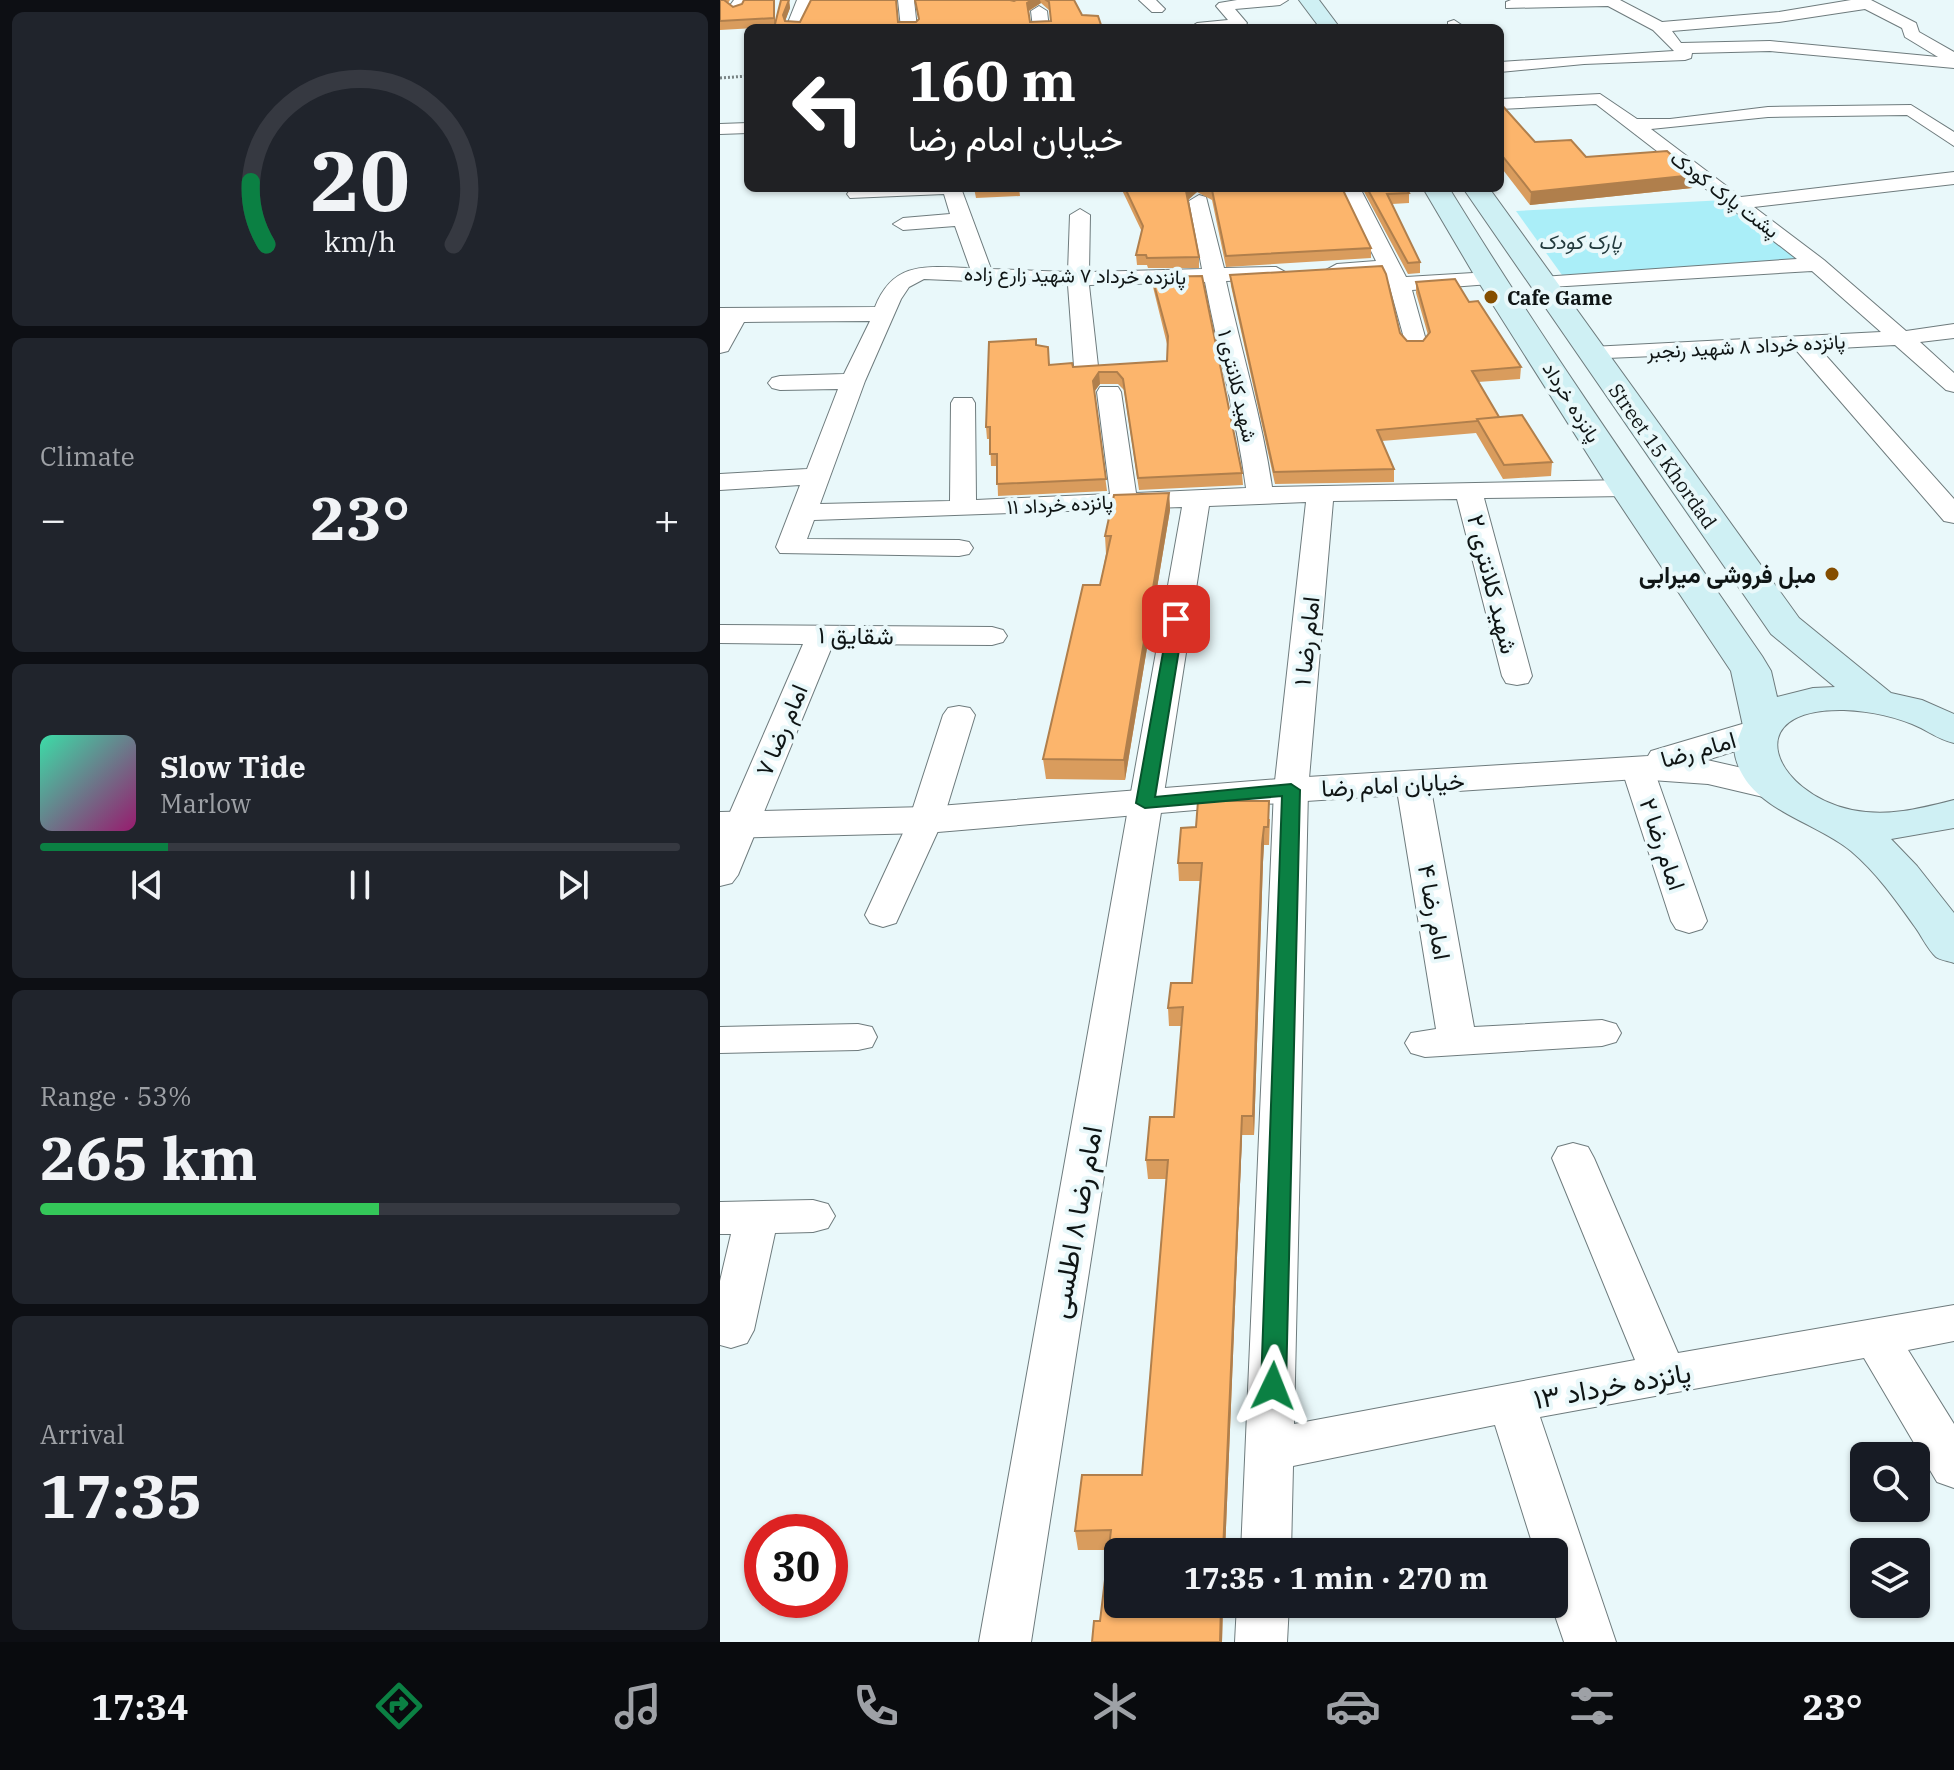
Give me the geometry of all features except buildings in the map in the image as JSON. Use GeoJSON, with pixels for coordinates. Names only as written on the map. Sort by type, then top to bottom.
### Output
{"type":"FeatureCollection","features":[{"type":"Feature","properties":{"kind":"main road"},"geometry":{"type":"LineString","coordinates":[[1309,0],[1327,24]]}},
{"type":"Feature","properties":{"kind":"main road","name":"پانزده خرداد"},"geometry":{"type":"LineString","coordinates":[[1438,192],[1490,278],[1626,488],[1742,656]]}},
{"type":"Feature","properties":{"kind":"main road","name":"Street 15 Khordad"},"geometry":{"type":"LineString","coordinates":[[1479,192],[1785,626],[1876,700]]}},
{"type":"Feature","properties":{"kind":"main road"},"geometry":{"type":"LineString","coordinates":[[1742,656],[1768,664],[1786,665],[1801,655],[1802,640]]}},
{"type":"Feature","properties":{"kind":"main road"},"geometry":{"type":"LineString","coordinates":[[1742,656],[1751,671],[1762,728]]}},
{"type":"Feature","properties":{"kind":"main road"},"geometry":{"type":"LineString","coordinates":[[1943,720],[1876,700],[1838,698],[1804,703],[1777,714],[1762,728],[1754,749],[1760,769],[1776,788],[1817,813],[1849,827],[1925,906],[1954,947]]}},
{"type":"Feature","properties":{"kind":"main road"},"geometry":{"type":"LineString","coordinates":[[1817,813],[1856,824],[1898,827],[1935,822],[1954,813]]}},
{"type":"Feature","properties":{"kind":"street"},"geometry":{"type":"LineString","coordinates":[[795,24],[805,0]]}},
{"type":"Feature","properties":{"kind":"street"},"geometry":{"type":"LineString","coordinates":[[906,0],[909,24]]}},
{"type":"Feature","properties":{"kind":"street"},"geometry":{"type":"LineString","coordinates":[[1234,24],[1239,23],[1224,6],[1280,0]]}},
{"type":"Feature","properties":{"kind":"street"},"geometry":{"type":"LineString","coordinates":[[1504,66],[1685,55],[1659,27],[1611,1],[1511,5]]}},
{"type":"Feature","properties":{"kind":"street"},"geometry":{"type":"LineString","coordinates":[[1659,27],[1749,19],[1864,2],[1910,26],[1911,34],[1952,66]]}},
{"type":"Feature","properties":{"kind":"street"},"geometry":{"type":"LineString","coordinates":[[1726,4],[1749,19]]}},
{"type":"Feature","properties":{"kind":"street"},"geometry":{"type":"LineString","coordinates":[[1039,11],[1041,24]]}},
{"type":"Feature","properties":{"kind":"street"},"geometry":{"type":"LineString","coordinates":[[1911,30],[1940,29]]}},
{"type":"Feature","properties":{"kind":"street"},"geometry":{"type":"LineString","coordinates":[[1708,47],[1728,68]]}},
{"type":"Feature","properties":{"kind":"street"},"geometry":{"type":"LineString","coordinates":[[1680,48],[1786,48],[1952,66]]}},
{"type":"Feature","properties":{"kind":"street"},"geometry":{"type":"LineString","coordinates":[[1786,48],[1800,67]]}},
{"type":"Feature","properties":{"kind":"street"},"geometry":{"type":"LineString","coordinates":[[1558,61],[1582,81]]}},
{"type":"Feature","properties":{"kind":"street","name":"پشت پارک کودک"},"geometry":{"type":"LineString","coordinates":[[1504,104],[1600,99],[1817,264],[1954,385]]}},
{"type":"Feature","properties":{"kind":"street"},"geometry":{"type":"LineString","coordinates":[[1633,124],[1670,124],[1768,112],[1911,110],[1954,140]]}},
{"type":"Feature","properties":{"kind":"street"},"geometry":{"type":"LineString","coordinates":[[720,129],[744,128]]}},
{"type":"Feature","properties":{"kind":"street"},"geometry":{"type":"LineString","coordinates":[[1736,203],[1954,178]]}},
{"type":"Feature","properties":{"kind":"street"},"geometry":{"type":"LineString","coordinates":[[857,194],[888,192]]}},
{"type":"Feature","properties":{"kind":"street"},"geometry":{"type":"LineString","coordinates":[[953,192],[982,273]]}},
{"type":"Feature","properties":{"kind":"street"},"geometry":{"type":"LineString","coordinates":[[1352,192],[1395,275],[1415,344]]}},
{"type":"Feature","properties":{"kind":"street","name":"شهید کلانتری ۱"},"geometry":{"type":"LineString","coordinates":[[1199,201],[1237,385],[1252,438],[1260,495]]}},
{"type":"Feature","properties":{"kind":"street"},"geometry":{"type":"LineString","coordinates":[[1080,215],[1078,279],[1086,366]]}},
{"type":"Feature","properties":{"kind":"street"},"geometry":{"type":"LineString","coordinates":[[903,224],[963,219]]}},
{"type":"Feature","properties":{"kind":"street"},"geometry":{"type":"LineString","coordinates":[[1542,283],[1817,264]]}},
{"type":"Feature","properties":{"kind":"street","name":"پانزده خرداد ۷ شهید زارع زاده"},"geometry":{"type":"LineString","coordinates":[[884,314],[891,293],[905,277],[923,273],[1078,279],[1302,272],[1490,278]]}},
{"type":"Feature","properties":{"kind":"street"},"geometry":{"type":"LineString","coordinates":[[720,346],[729,314],[884,314],[853,381],[790,547],[959,548]]}},
{"type":"Feature","properties":{"kind":"street","name":"پانزده خرداد ۸ شهید رنجبر"},"geometry":{"type":"LineString","coordinates":[[1591,354],[1902,338],[1954,331]]}},
{"type":"Feature","properties":{"kind":"street"},"geometry":{"type":"LineString","coordinates":[[1802,343],[1954,515]]}},
{"type":"Feature","properties":{"kind":"street"},"geometry":{"type":"LineString","coordinates":[[780,383],[853,381]]}},
{"type":"Feature","properties":{"kind":"street"},"geometry":{"type":"LineString","coordinates":[[1109,392],[1124,500]]}},
{"type":"Feature","properties":{"kind":"street"},"geometry":{"type":"LineString","coordinates":[[963,403],[963,509]]}},
{"type":"Feature","properties":{"kind":"street"},"geometry":{"type":"LineString","coordinates":[[720,482],[818,476]]}},
{"type":"Feature","properties":{"kind":"street","name":"پانزده خرداد ۱۱"},"geometry":{"type":"LineString","coordinates":[[803,512],[963,509],[1320,493],[1626,488]]}},
{"type":"Feature","properties":{"kind":"street","name":"شهید کلانتری ۲"},"geometry":{"type":"LineString","coordinates":[[1469,492],[1517,676]]}},
{"type":"Feature","properties":{"kind":"street","name":"امام رضا ۱"},"geometry":{"type":"LineString","coordinates":[[1267,1538],[1291,790],[1320,493]]}},
{"type":"Feature","properties":{"kind":"street","name":"امام رضا ۸ اطلسی"},"geometry":{"type":"LineString","coordinates":[[1005,1642],[1197,497]]}},
{"type":"Feature","properties":{"kind":"street","name":"شقایق ۱"},"geometry":{"type":"LineString","coordinates":[[720,634],[992,636]]}},
{"type":"Feature","properties":{"kind":"street","name":"امام رضا ۷"},"geometry":{"type":"LineString","coordinates":[[720,875],[730,825],[822,635]]}},
{"type":"Feature","properties":{"kind":"street"},"geometry":{"type":"LineString","coordinates":[[883,915],[926,820],[959,715]]}},
{"type":"Feature","properties":{"kind":"street","name":"امام رضا"},"geometry":{"type":"LineString","coordinates":[[1637,767],[1710,748],[1762,728]]}},
{"type":"Feature","properties":{"kind":"street","name":"خیابان امام رضا"},"geometry":{"type":"LineString","coordinates":[[730,825],[926,820],[1291,790],[1637,767],[1708,772],[1776,788]]}},
{"type":"Feature","properties":{"kind":"street","name":"امام رضا ۲"},"geometry":{"type":"LineString","coordinates":[[1637,767],[1689,921]]}},
{"type":"Feature","properties":{"kind":"street","name":"امام رضا ۴"},"geometry":{"type":"LineString","coordinates":[[1413,784],[1441,1042],[1602,1033]]}},
{"type":"Feature","properties":{"kind":"street"},"geometry":{"type":"LineString","coordinates":[[720,1040],[858,1037]]}},
{"type":"Feature","properties":{"kind":"street"},"geometry":{"type":"LineString","coordinates":[[1573,1158],[1665,1376]]}},
{"type":"Feature","properties":{"kind":"street"},"geometry":{"type":"LineString","coordinates":[[731,1330],[739,1218],[813,1216]]}},
{"type":"Feature","properties":{"kind":"street","name":"پانزده خرداد ۱۳"},"geometry":{"type":"LineString","coordinates":[[1272,1449],[1511,1402],[1954,1323]]}},
{"type":"Feature","properties":{"kind":"street"},"geometry":{"type":"LineString","coordinates":[[1877,1339],[1954,1467]]}},
{"type":"Feature","properties":{"kind":"street"},"geometry":{"type":"LineString","coordinates":[[1511,1402],[1590,1642]]}},
{"type":"Feature","properties":{"kind":"street"},"geometry":{"type":"LineString","coordinates":[[1261,1642],[1262,1618]]}},
{"type":"Feature","properties":{"kind":"path"},"geometry":{"type":"LineString","coordinates":[[720,78],[744,76]]}},
{"type":"Feature","properties":{"kind":"green space","name":"پارک کودک"},"geometry":{"type":"Polygon","coordinates":[[[1725,200],[1800,260],[1562,275],[1516,211],[1725,200]]]}},
{"type":"Feature","properties":{"kind":"place","name":"Cafe Game"},"geometry":{"type":"Point","coordinates":[1491,297]}},
{"type":"Feature","properties":{"kind":"place","name":"مبل فروشی میرابی"},"geometry":{"type":"Point","coordinates":[1832,574]}},
{"type":"Feature","properties":{"kind":"route"},"geometry":{"type":"LineString","coordinates":[[1176,619],[1145,803],[1291,790],[1273,1386]]}}]}
